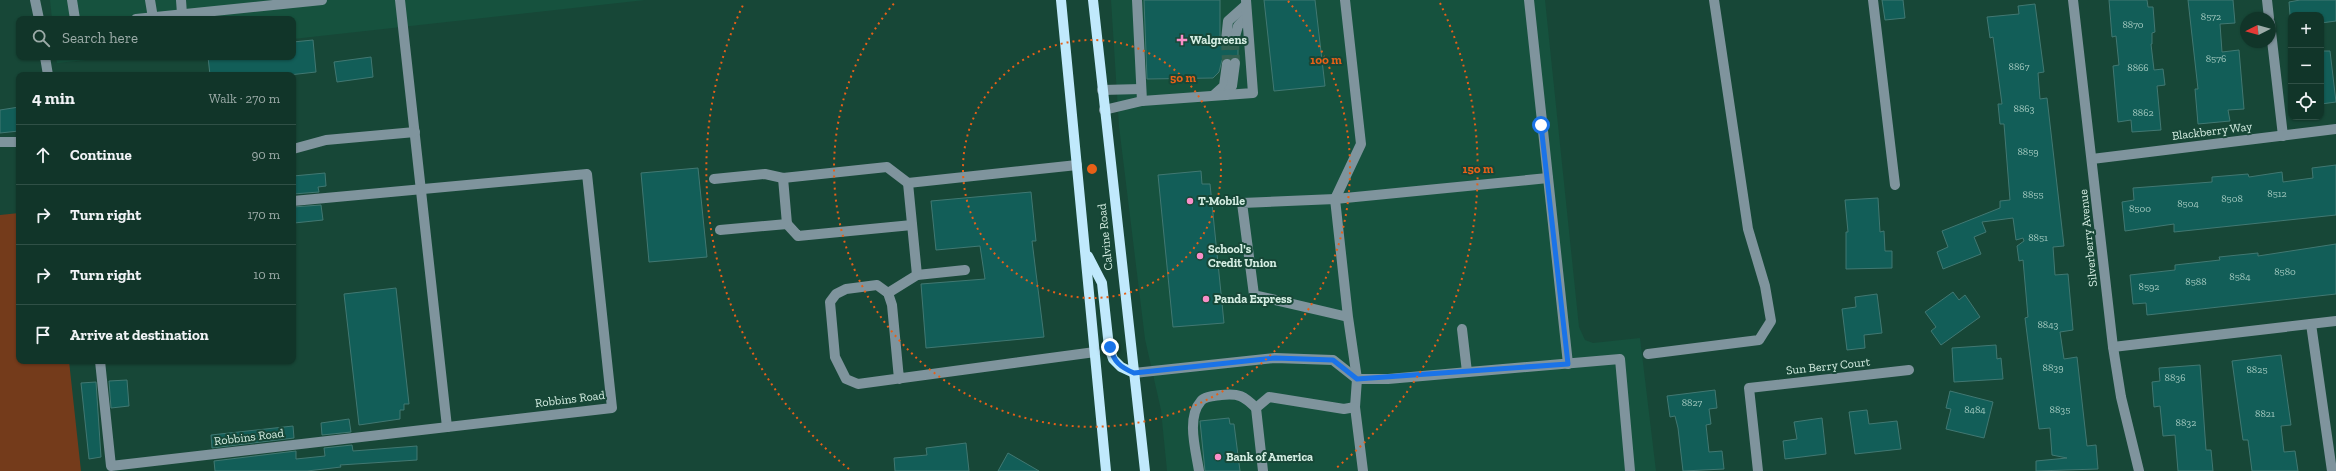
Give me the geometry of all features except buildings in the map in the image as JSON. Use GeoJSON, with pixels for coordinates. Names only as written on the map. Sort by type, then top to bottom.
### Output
{"type":"FeatureCollection","features":[{"type":"Feature","properties":{"kind":"main road","name":"Calvine Road"},"geometry":{"type":"LineString","coordinates":[[1061,0],[1106,471]]}},
{"type":"Feature","properties":{"kind":"main road","name":"Calvine Road"},"geometry":{"type":"LineString","coordinates":[[1093,0],[1145,471]]}},
{"type":"Feature","properties":{"kind":"main road"},"geometry":{"type":"LineString","coordinates":[[1085,250],[1102,283],[1110,347],[1113,359],[1121,367],[1134,373]]}},
{"type":"Feature","properties":{"kind":"street"},"geometry":{"type":"LineString","coordinates":[[35,0],[38,16]]}},
{"type":"Feature","properties":{"kind":"street"},"geometry":{"type":"LineString","coordinates":[[72,0],[75,16]]}},
{"type":"Feature","properties":{"kind":"street"},"geometry":{"type":"LineString","coordinates":[[150,0],[153,16]]}},
{"type":"Feature","properties":{"kind":"street"},"geometry":{"type":"LineString","coordinates":[[181,0],[182,14]]}},
{"type":"Feature","properties":{"kind":"street"},"geometry":{"type":"LineString","coordinates":[[168,16],[322,0]]}},
{"type":"Feature","properties":{"kind":"street"},"geometry":{"type":"LineString","coordinates":[[400,0],[447,427]]}},
{"type":"Feature","properties":{"kind":"street"},"geometry":{"type":"LineString","coordinates":[[1137,0],[1142,101]]}},
{"type":"Feature","properties":{"kind":"street"},"geometry":{"type":"LineString","coordinates":[[1345,0],[1361,144],[1335,199],[1348,317],[1357,379],[1355,407],[1363,471]]}},
{"type":"Feature","properties":{"kind":"street"},"geometry":{"type":"LineString","coordinates":[[1529,0],[1568,364]]}},
{"type":"Feature","properties":{"kind":"street"},"geometry":{"type":"LineString","coordinates":[[1648,354],[1758,340],[1771,321],[1765,286],[1748,229],[1714,0]]}},
{"type":"Feature","properties":{"kind":"street"},"geometry":{"type":"LineString","coordinates":[[1873,0],[1895,185]]}},
{"type":"Feature","properties":{"kind":"street","name":"Silverberry Avenue"},"geometry":{"type":"LineString","coordinates":[[2073,0],[2113,347],[2121,397],[2139,471]]}},
{"type":"Feature","properties":{"kind":"street"},"geometry":{"type":"LineString","coordinates":[[2267,0],[2269,12]]}},
{"type":"Feature","properties":{"kind":"street"},"geometry":{"type":"LineString","coordinates":[[1246,2],[1228,21],[1230,40],[1238,26],[1247,16]]}},
{"type":"Feature","properties":{"kind":"street"},"geometry":{"type":"LineString","coordinates":[[1104,110],[1142,101],[1253,93],[1246,2]]}},
{"type":"Feature","properties":{"kind":"street"},"geometry":{"type":"LineString","coordinates":[[2273,48],[2284,136]]}},
{"type":"Feature","properties":{"kind":"street"},"geometry":{"type":"LineString","coordinates":[[46,60],[48,72]]}},
{"type":"Feature","properties":{"kind":"street"},"geometry":{"type":"LineString","coordinates":[[1214,96],[1224,86],[1232,63],[1232,86],[1226,95]]}},
{"type":"Feature","properties":{"kind":"street"},"geometry":{"type":"LineString","coordinates":[[1102,90],[1141,89]]}},
{"type":"Feature","properties":{"kind":"street","name":"Blackberry Way"},"geometry":{"type":"LineString","coordinates":[[2092,159],[2336,129]]}},
{"type":"Feature","properties":{"kind":"street"},"geometry":{"type":"LineString","coordinates":[[296,148],[326,140],[415,132]]}},
{"type":"Feature","properties":{"kind":"street"},"geometry":{"type":"LineString","coordinates":[[0,142],[16,142]]}},
{"type":"Feature","properties":{"kind":"street"},"geometry":{"type":"LineString","coordinates":[[714,179],[765,174],[783,178],[887,167],[908,183],[1077,165]]}},
{"type":"Feature","properties":{"kind":"street","name":"Robbins Road"},"geometry":{"type":"LineString","coordinates":[[100,364],[111,466],[612,408],[587,174],[296,201]]}},
{"type":"Feature","properties":{"kind":"street"},"geometry":{"type":"LineString","coordinates":[[783,178],[787,224],[798,236],[912,225]]}},
{"type":"Feature","properties":{"kind":"street"},"geometry":{"type":"LineString","coordinates":[[1348,317],[1254,295],[1242,203],[1335,199],[1548,178]]}},
{"type":"Feature","properties":{"kind":"street"},"geometry":{"type":"LineString","coordinates":[[908,183],[917,275]]}},
{"type":"Feature","properties":{"kind":"street"},"geometry":{"type":"LineString","coordinates":[[720,230],[787,224]]}},
{"type":"Feature","properties":{"kind":"street"},"geometry":{"type":"LineString","coordinates":[[888,292],[917,275],[965,270]]}},
{"type":"Feature","properties":{"kind":"street"},"geometry":{"type":"LineString","coordinates":[[899,379],[892,305],[888,292],[877,285],[846,289],[836,294],[830,302],[835,357],[846,379],[858,384],[899,379],[1095,352]]}},
{"type":"Feature","properties":{"kind":"street"},"geometry":{"type":"LineString","coordinates":[[2113,347],[2336,321]]}},
{"type":"Feature","properties":{"kind":"street"},"geometry":{"type":"LineString","coordinates":[[2311,324],[2332,471]]}},
{"type":"Feature","properties":{"kind":"street"},"geometry":{"type":"LineString","coordinates":[[1462,330],[1468,372]]}},
{"type":"Feature","properties":{"kind":"street"},"geometry":{"type":"LineString","coordinates":[[1134,373],[1275,358],[1333,360],[1357,379],[1468,372],[1620,359],[1630,471]]}},
{"type":"Feature","properties":{"kind":"street","name":"Sun Berry Court"},"geometry":{"type":"LineString","coordinates":[[1758,471],[1749,388],[1909,370]]}},
{"type":"Feature","properties":{"kind":"street"},"geometry":{"type":"LineString","coordinates":[[1199,471],[1194,432],[1194,412],[1201,400],[1212,396],[1228,394],[1244,396],[1256,408],[1263,471]]}},
{"type":"Feature","properties":{"kind":"street"},"geometry":{"type":"LineString","coordinates":[[1256,408],[1269,397],[1344,409],[1355,407]]}},
{"type":"Feature","properties":{"kind":"shaded area"},"geometry":{"type":"Polygon","coordinates":[[[50,0],[645,0],[296,39],[296,16],[52,16],[50,0]]]}},
{"type":"Feature","properties":{"kind":"shaded area"},"geometry":{"type":"Polygon","coordinates":[[[1111,0],[1545,0],[1579,327],[1585,340],[1593,343],[1640,338],[1656,471],[1167,471],[1161,410],[1145,339],[1119,126],[1111,0]]]}},
{"type":"Feature","properties":{"kind":"shaded area"},"geometry":{"type":"Polygon","coordinates":[[[56,60],[86,60],[57,63],[56,60]]]}},
{"type":"Feature","properties":{"kind":"shaded area"},"geometry":{"type":"Polygon","coordinates":[[[16,213],[16,364],[69,364],[81,471],[0,471],[0,215],[16,213]]]}},
{"type":"Feature","properties":{"kind":"tunnel"},"geometry":{"type":"LineString","coordinates":[[1226,40],[1227,64]]}},
{"type":"Feature","properties":{"kind":"tunnel"},"geometry":{"type":"LineString","coordinates":[[1234,40],[1235,63]]}},
{"type":"Feature","properties":{"kind":"place","name":"Walgreens"},"geometry":{"type":"Point","coordinates":[1182,40]}},
{"type":"Feature","properties":{"kind":"place","name":"T-Mobile"},"geometry":{"type":"Point","coordinates":[1190,201]}},
{"type":"Feature","properties":{"kind":"place","name":"School's Credit Union"},"geometry":{"type":"Point","coordinates":[1200,256]}},
{"type":"Feature","properties":{"kind":"place","name":"Panda Express"},"geometry":{"type":"Point","coordinates":[1206,299]}},
{"type":"Feature","properties":{"kind":"place","name":"Bank of America"},"geometry":{"type":"Point","coordinates":[1218,457]}},
{"type":"Feature","properties":{"kind":"route"},"geometry":{"type":"LineString","coordinates":[[1110,347],[1113,359],[1121,367],[1134,373],[1275,358],[1333,360],[1357,379],[1388,379],[1568,364],[1541,125]]}}]}
